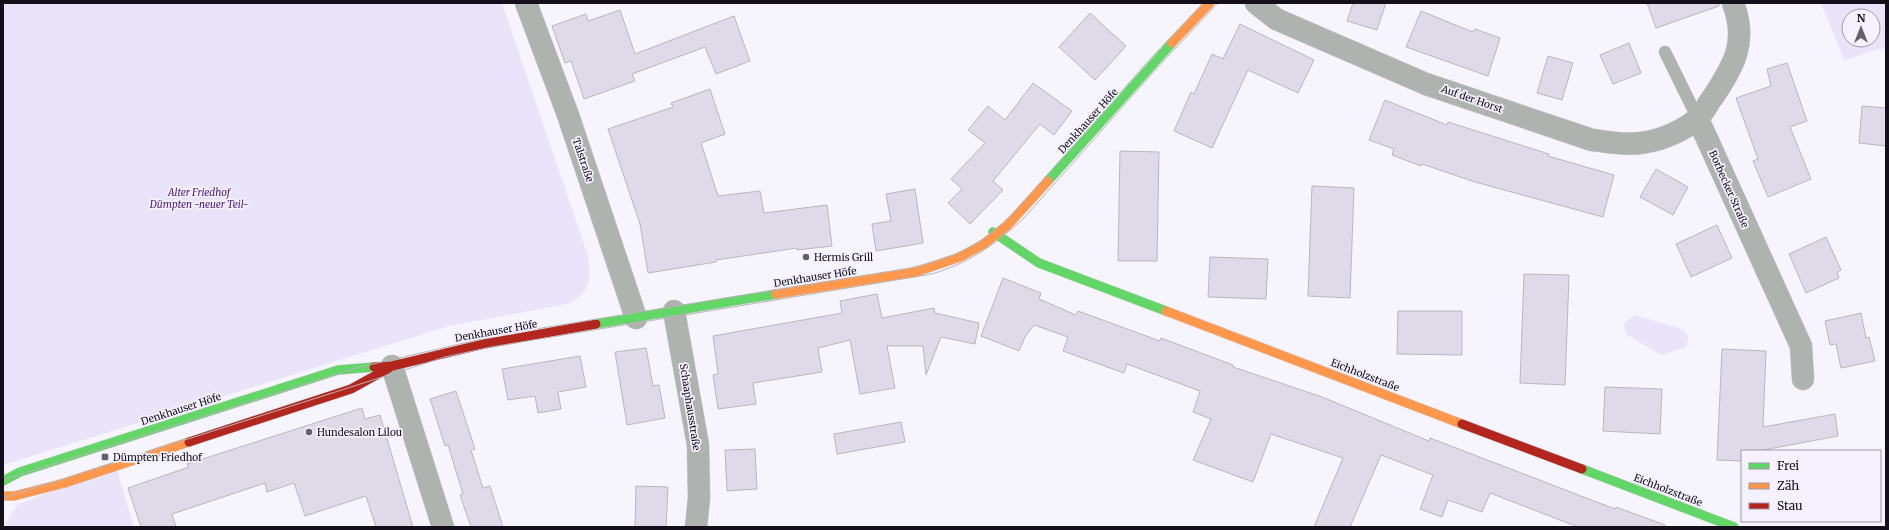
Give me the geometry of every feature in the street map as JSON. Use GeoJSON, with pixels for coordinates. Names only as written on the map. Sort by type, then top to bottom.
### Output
{"type":"FeatureCollection","features":[{"type":"Feature","properties":{"kind":"street","name":"Talstraße"},"geometry":{"type":"LineString","coordinates":[[526,3],[568,115],[636,318]]}},
{"type":"Feature","properties":{"kind":"street","name":"Denkhauser Höfe"},"geometry":{"type":"LineString","coordinates":[[3,481],[20,472],[338,370],[392,366],[445,352],[484,344],[674,311],[916,272],[945,265],[973,252],[1019,214],[1149,68],[1210,3]]}},
{"type":"Feature","properties":{"kind":"street","name":"Auf der Horst"},"geometry":{"type":"LineString","coordinates":[[1256,3],[1276,19],[1426,84],[1592,140],[1620,143],[1647,143],[1670,135],[1698,119]]}},
{"type":"Feature","properties":{"kind":"street"},"geometry":{"type":"LineString","coordinates":[[1698,119],[1735,61],[1739,38],[1738,14],[1733,3]]}},
{"type":"Feature","properties":{"kind":"street","name":"Borbecker Straße"},"geometry":{"type":"LineString","coordinates":[[1698,119],[1801,346],[1803,379]]}},
{"type":"Feature","properties":{"kind":"street","name":"Eichholzstraße"},"geometry":{"type":"LineString","coordinates":[[996,234],[1039,263],[1734,527]]}},
{"type":"Feature","properties":{"kind":"street","name":"Schaaphausstraße"},"geometry":{"type":"LineString","coordinates":[[674,311],[698,445],[699,498],[696,527]]}},
{"type":"Feature","properties":{"kind":"street","name":"Denkhauser Höfe"},"geometry":{"type":"LineString","coordinates":[[3,496],[14,496],[65,483],[352,389],[392,366]]}},
{"type":"Feature","properties":{"kind":"street"},"geometry":{"type":"LineString","coordinates":[[392,366],[443,527]]}},
{"type":"Feature","properties":{"kind":"lane"},"geometry":{"type":"LineString","coordinates":[[1665,52],[1698,119]]}},
{"type":"Feature","properties":{"kind":"green space","name":"Alter Friedhof Dümpten -neuer Teil-"},"geometry":{"type":"Polygon","coordinates":[[[3,3],[502,3],[588,256],[588,284],[581,295],[567,304],[449,326],[3,465],[3,3]]]}},
{"type":"Feature","properties":{"kind":"green space"},"geometry":{"type":"Polygon","coordinates":[[[1821,3],[1886,3],[1886,47],[1844,60],[1821,3]]]}},
{"type":"Feature","properties":{"kind":"green space"},"geometry":{"type":"Polygon","coordinates":[[[1635,315],[1682,329],[1688,335],[1687,347],[1661,355],[1626,334],[1624,323],[1635,315]]]}},
{"type":"Feature","properties":{"kind":"green space"},"geometry":{"type":"Polygon","coordinates":[[[116,466],[134,527],[3,527],[17,505],[116,466]]]}},
{"type":"Feature","properties":{"kind":"building"},"geometry":{"type":"Polygon","coordinates":[[[1353,3],[1386,3],[1377,30],[1347,21],[1353,3]]]}},
{"type":"Feature","properties":{"kind":"building"},"geometry":{"type":"Polygon","coordinates":[[[1647,3],[1719,3],[1719,6],[1656,28],[1647,3]]]}},
{"type":"Feature","properties":{"kind":"building"},"geometry":{"type":"Polygon","coordinates":[[[620,10],[635,54],[734,16],[750,61],[716,74],[705,47],[632,74],[635,81],[584,99],[571,61],[565,63],[552,26],[586,14],[588,21],[620,10]]]}},
{"type":"Feature","properties":{"kind":"building"},"geometry":{"type":"Polygon","coordinates":[[[1421,11],[1473,32],[1475,29],[1500,38],[1488,76],[1406,47],[1421,11]]]}},
{"type":"Feature","properties":{"kind":"building"},"geometry":{"type":"Polygon","coordinates":[[[1090,13],[1126,46],[1095,80],[1059,47],[1090,13]]]}},
{"type":"Feature","properties":{"kind":"building"},"geometry":{"type":"Polygon","coordinates":[[[1240,24],[1314,60],[1298,93],[1248,70],[1212,148],[1174,131],[1191,92],[1194,94],[1212,54],[1223,59],[1240,24]]]}},
{"type":"Feature","properties":{"kind":"building"},"geometry":{"type":"Polygon","coordinates":[[[1629,43],[1641,73],[1613,84],[1600,55],[1629,43]]]}},
{"type":"Feature","properties":{"kind":"building"},"geometry":{"type":"Polygon","coordinates":[[[1548,56],[1573,63],[1562,100],[1537,93],[1548,56]]]}},
{"type":"Feature","properties":{"kind":"building"},"geometry":{"type":"Polygon","coordinates":[[[1787,63],[1807,121],[1790,127],[1811,179],[1768,197],[1753,161],[1758,159],[1736,98],[1771,86],[1767,69],[1787,63]]]}},
{"type":"Feature","properties":{"kind":"building"},"geometry":{"type":"Polygon","coordinates":[[[1033,83],[1072,111],[1054,135],[1040,124],[993,181],[1003,190],[970,224],[948,203],[962,189],[951,179],[985,143],[968,130],[988,106],[1005,120],[1033,83]]]}},
{"type":"Feature","properties":{"kind":"building"},"geometry":{"type":"Polygon","coordinates":[[[710,89],[725,134],[701,143],[718,196],[760,191],[764,213],[827,205],[832,246],[797,250],[797,248],[716,260],[716,262],[648,273],[640,224],[608,129],[673,107],[671,103],[710,89]]]}},
{"type":"Feature","properties":{"kind":"building"},"geometry":{"type":"Polygon","coordinates":[[[1385,100],[1447,125],[1448,122],[1549,154],[1548,156],[1614,175],[1603,217],[1475,182],[1422,164],[1421,166],[1392,155],[1394,149],[1369,140],[1385,100]]]}},
{"type":"Feature","properties":{"kind":"building"},"geometry":{"type":"Polygon","coordinates":[[[1862,106],[1886,108],[1886,146],[1859,143],[1862,106]]]}},
{"type":"Feature","properties":{"kind":"building"},"geometry":{"type":"Polygon","coordinates":[[[1120,151],[1159,152],[1157,261],[1118,261],[1120,151]]]}},
{"type":"Feature","properties":{"kind":"building"},"geometry":{"type":"Polygon","coordinates":[[[1656,169],[1688,187],[1673,215],[1640,197],[1656,169]]]}},
{"type":"Feature","properties":{"kind":"building"},"geometry":{"type":"Polygon","coordinates":[[[1312,186],[1354,188],[1350,298],[1308,296],[1312,186]]]}},
{"type":"Feature","properties":{"kind":"building"},"geometry":{"type":"Polygon","coordinates":[[[915,189],[923,243],[876,251],[872,224],[891,221],[886,194],[915,189]]]}},
{"type":"Feature","properties":{"kind":"building"},"geometry":{"type":"Polygon","coordinates":[[[1717,225],[1732,258],[1691,277],[1676,244],[1717,225]]]}},
{"type":"Feature","properties":{"kind":"building"},"geometry":{"type":"Polygon","coordinates":[[[1826,237],[1841,270],[1837,272],[1839,278],[1806,293],[1789,254],[1826,237]]]}},
{"type":"Feature","properties":{"kind":"building"},"geometry":{"type":"Polygon","coordinates":[[[1210,257],[1268,259],[1266,299],[1208,297],[1210,257]]]}},
{"type":"Feature","properties":{"kind":"building"},"geometry":{"type":"Polygon","coordinates":[[[1524,274],[1569,275],[1565,385],[1520,383],[1524,274]]]}},
{"type":"Feature","properties":{"kind":"building"},"geometry":{"type":"Polygon","coordinates":[[[1003,278],[1041,293],[1039,299],[1076,315],[1078,311],[1160,341],[1161,338],[1233,365],[1233,367],[1322,397],[1429,441],[1430,438],[1615,509],[1616,507],[1665,525],[1665,527],[1578,527],[1490,493],[1482,512],[1448,500],[1442,517],[1420,509],[1433,475],[1381,455],[1350,527],[1314,527],[1343,458],[1271,434],[1253,482],[1193,460],[1211,419],[1193,412],[1200,391],[1127,364],[1124,373],[1063,351],[1068,337],[1034,325],[1025,337],[1019,351],[981,336],[1003,278]]]}},
{"type":"Feature","properties":{"kind":"building"},"geometry":{"type":"Polygon","coordinates":[[[877,294],[882,318],[934,308],[935,313],[979,323],[975,344],[941,337],[926,375],[923,346],[887,346],[895,388],[860,394],[850,340],[818,348],[822,372],[753,383],[756,404],[718,409],[713,375],[718,374],[713,336],[842,313],[840,301],[877,294]]]}},
{"type":"Feature","properties":{"kind":"building"},"geometry":{"type":"Polygon","coordinates":[[[1398,311],[1462,311],[1462,355],[1397,354],[1398,311]]]}},
{"type":"Feature","properties":{"kind":"building"},"geometry":{"type":"Polygon","coordinates":[[[1861,313],[1866,338],[1869,337],[1875,361],[1841,368],[1836,344],[1830,345],[1825,321],[1861,313]]]}},
{"type":"Feature","properties":{"kind":"building"},"geometry":{"type":"Polygon","coordinates":[[[646,348],[653,386],[659,385],[665,418],[627,425],[615,352],[646,348]]]}},
{"type":"Feature","properties":{"kind":"building"},"geometry":{"type":"Polygon","coordinates":[[[1722,349],[1766,351],[1763,427],[1835,414],[1838,436],[1763,450],[1741,450],[1741,461],[1717,460],[1722,349]]]}},
{"type":"Feature","properties":{"kind":"building"},"geometry":{"type":"Polygon","coordinates":[[[580,356],[586,387],[558,392],[561,409],[538,413],[535,396],[508,400],[502,369],[580,356]]]}},
{"type":"Feature","properties":{"kind":"building"},"geometry":{"type":"Polygon","coordinates":[[[1605,387],[1662,389],[1660,434],[1603,431],[1605,387]]]}},
{"type":"Feature","properties":{"kind":"building"},"geometry":{"type":"Polygon","coordinates":[[[456,391],[475,449],[471,450],[483,488],[490,486],[503,527],[471,527],[460,495],[463,494],[448,445],[445,446],[430,399],[456,391]]]}},
{"type":"Feature","properties":{"kind":"building"},"geometry":{"type":"Polygon","coordinates":[[[362,408],[365,419],[380,415],[413,527],[376,527],[366,496],[305,516],[294,483],[267,492],[265,483],[172,514],[176,527],[141,527],[128,488],[189,467],[187,464],[362,408]]]}},
{"type":"Feature","properties":{"kind":"building"},"geometry":{"type":"Polygon","coordinates":[[[901,422],[905,442],[837,454],[834,434],[901,422]]]}},
{"type":"Feature","properties":{"kind":"building"},"geometry":{"type":"Polygon","coordinates":[[[755,449],[757,489],[727,491],[725,450],[755,449]]]}},
{"type":"Feature","properties":{"kind":"building"},"geometry":{"type":"Polygon","coordinates":[[[636,486],[668,487],[666,527],[635,527],[636,486]]]}},
{"type":"Feature","properties":{"kind":"tram line"},"geometry":{"type":"LineString","coordinates":[[3,480],[356,368],[499,335],[910,268],[956,254],[991,233],[1015,211],[1151,58],[1203,3]]}},
{"type":"Feature","properties":{"kind":"tram line"},"geometry":{"type":"LineString","coordinates":[[3,498],[445,357],[491,347],[925,275],[953,267],[986,249],[1024,218],[1158,67],[1218,3]]}},
{"type":"Feature","properties":{"kind":"traffic: fast"},"geometry":{"type":"LineString","coordinates":[[1048,181],[1172,43]]}},
{"type":"Feature","properties":{"kind":"traffic: fast"},"geometry":{"type":"LineString","coordinates":[[993,232],[1039,263],[1166,311]]}},
{"type":"Feature","properties":{"kind":"traffic: fast"},"geometry":{"type":"LineString","coordinates":[[596,324],[776,294]]}},
{"type":"Feature","properties":{"kind":"traffic: fast"},"geometry":{"type":"LineString","coordinates":[[3,481],[20,472],[338,370],[374,367]]}},
{"type":"Feature","properties":{"kind":"traffic: fast"},"geometry":{"type":"LineString","coordinates":[[1582,469],[1734,527]]}},
{"type":"Feature","properties":{"kind":"traffic: slow"},"geometry":{"type":"LineString","coordinates":[[1172,43],[1210,3]]}},
{"type":"Feature","properties":{"kind":"traffic: slow"},"geometry":{"type":"LineString","coordinates":[[776,294],[916,272],[960,257],[984,244],[1007,226],[1048,181]]}},
{"type":"Feature","properties":{"kind":"traffic: slow"},"geometry":{"type":"LineString","coordinates":[[1166,311],[1462,424]]}},
{"type":"Feature","properties":{"kind":"traffic: slow"},"geometry":{"type":"LineString","coordinates":[[3,496],[14,496],[65,483],[189,442]]}},
{"type":"Feature","properties":{"kind":"traffic: jam"},"geometry":{"type":"LineString","coordinates":[[374,367],[392,366],[484,344],[596,324]]}},
{"type":"Feature","properties":{"kind":"traffic: jam"},"geometry":{"type":"LineString","coordinates":[[189,442],[351,389],[389,368]]}},
{"type":"Feature","properties":{"kind":"traffic: jam"},"geometry":{"type":"LineString","coordinates":[[1462,424],[1582,469]]}},
{"type":"Feature","properties":{"kind":"place","name":"Hermis Grill"},"geometry":{"type":"Point","coordinates":[806,257]}},
{"type":"Feature","properties":{"kind":"place","name":"Hundesalon Lilou"},"geometry":{"type":"Point","coordinates":[309,432]}},
{"type":"Feature","properties":{"kind":"place","name":"Dümpten Friedhof"},"geometry":{"type":"Point","coordinates":[105,457]}}]}
